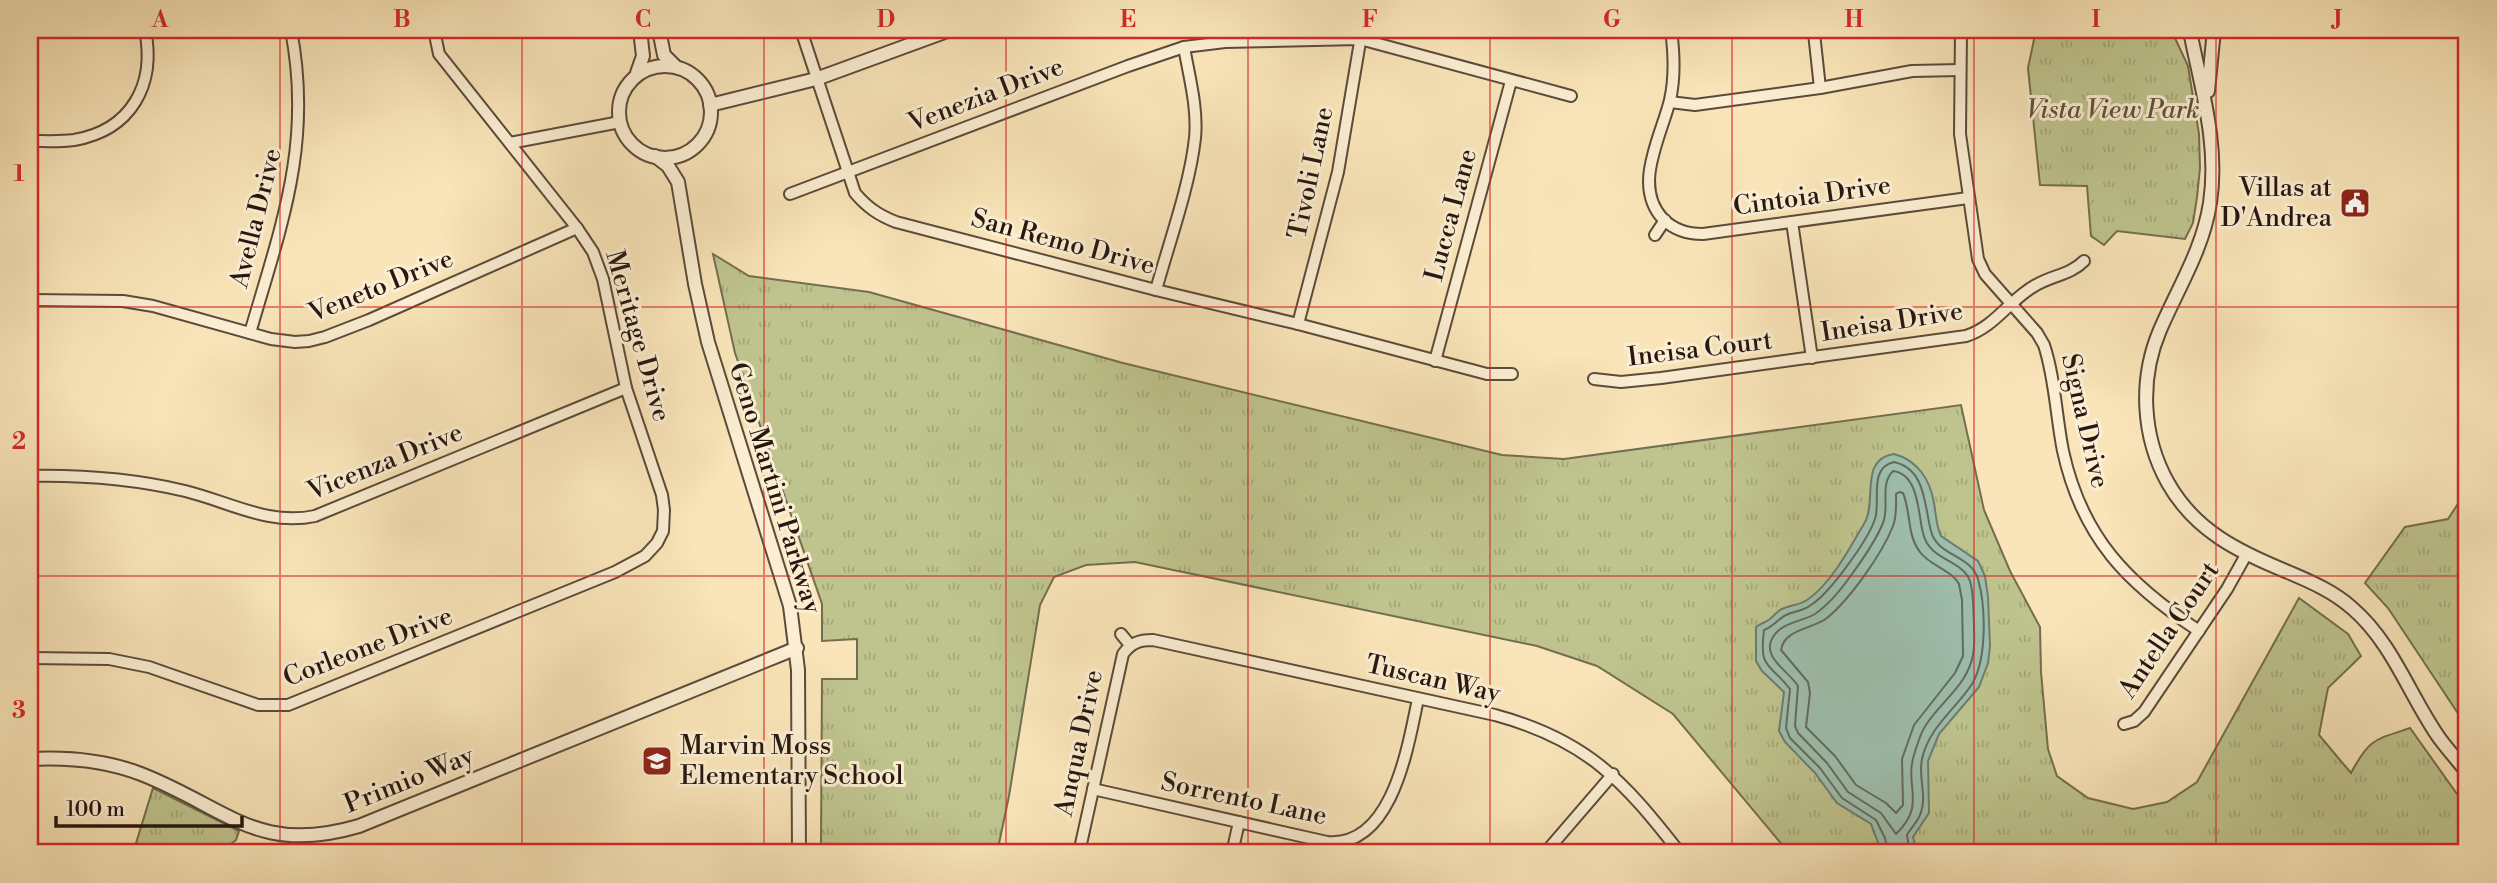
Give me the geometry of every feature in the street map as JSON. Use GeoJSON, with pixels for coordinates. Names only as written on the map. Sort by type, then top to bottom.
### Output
{"type":"FeatureCollection","features":[{"type":"Feature","properties":{"kind":"street"},"geometry":{"type":"LineString","coordinates":[[30,141],[76,139],[109,127],[127,113],[145,84],[148,57],[145,30]]}},
{"type":"Feature","properties":{"kind":"street","name":"Avella Drive"},"geometry":{"type":"LineString","coordinates":[[250,333],[287,205],[296,157],[298,82],[290,30]]}},
{"type":"Feature","properties":{"kind":"street","name":"Meritage Drive"},"geometry":{"type":"LineString","coordinates":[[434,30],[439,54],[577,228],[593,252],[603,279],[625,388],[662,495],[665,521],[661,534]]}},
{"type":"Feature","properties":{"kind":"street"},"geometry":{"type":"LineString","coordinates":[[640,30],[643,56],[623,93],[620,122],[632,143],[671,169],[678,182]]}},
{"type":"Feature","properties":{"kind":"street"},"geometry":{"type":"LineString","coordinates":[[659,30],[664,55],[695,77],[705,89],[710,105],[708,128],[682,163],[678,182]]}},
{"type":"Feature","properties":{"kind":"street","name":"San Remo Drive"},"geometry":{"type":"LineString","coordinates":[[800,30],[855,193],[867,207],[895,222],[1487,374],[1512,374]]}},
{"type":"Feature","properties":{"kind":"street"},"geometry":{"type":"LineString","coordinates":[[710,105],[816,79],[950,30]]}},
{"type":"Feature","properties":{"kind":"street"},"geometry":{"type":"LineString","coordinates":[[1655,235],[1665,220],[1651,200],[1649,183],[1651,163],[1670,102],[1673,54],[1671,30]]}},
{"type":"Feature","properties":{"kind":"street","name":"Signa Drive"},"geometry":{"type":"LineString","coordinates":[[1961,30],[1960,134],[1980,265],[2044,345],[2067,465],[2078,500],[2097,537],[2109,555],[2139,587],[2199,631]]}},
{"type":"Feature","properties":{"kind":"street"},"geometry":{"type":"LineString","coordinates":[[2207,108],[2213,30],[2203,34],[2189,30],[2207,108],[2213,176],[2209,211],[2201,240],[2155,342],[2146,387],[2147,420],[2152,446],[2161,469],[2181,504],[2207,530],[2246,555],[2318,585],[2339,597],[2361,615],[2387,650],[2440,739],[2467,772]]}},
{"type":"Feature","properties":{"kind":"street"},"geometry":{"type":"LineString","coordinates":[[1814,33],[1820,88]]}},
{"type":"Feature","properties":{"kind":"street","name":"Venezia Drive"},"geometry":{"type":"LineString","coordinates":[[790,194],[1184,47],[1361,34],[1511,81],[1571,96]]}},
{"type":"Feature","properties":{"kind":"street","name":"Tivoli Lane"},"geometry":{"type":"LineString","coordinates":[[1298,324],[1338,172],[1361,34]]}},
{"type":"Feature","properties":{"kind":"street"},"geometry":{"type":"LineString","coordinates":[[1156,290],[1190,167],[1195,136],[1195,107],[1184,47]]}},
{"type":"Feature","properties":{"kind":"street"},"geometry":{"type":"LineString","coordinates":[[636,73],[661,65],[676,66]]}},
{"type":"Feature","properties":{"kind":"street"},"geometry":{"type":"LineString","coordinates":[[1670,102],[1695,105],[1820,88],[1912,71],[1960,70]]}},
{"type":"Feature","properties":{"kind":"street","name":"Lucca Lane"},"geometry":{"type":"LineString","coordinates":[[1435,361],[1511,81]]}},
{"type":"Feature","properties":{"kind":"street"},"geometry":{"type":"LineString","coordinates":[[510,144],[620,122]]}},
{"type":"Feature","properties":{"kind":"street"},"geometry":{"type":"LineString","coordinates":[[655,156],[672,158],[689,152]]}},
{"type":"Feature","properties":{"kind":"street","name":"Geno Martini Parkway"},"geometry":{"type":"LineString","coordinates":[[678,182],[708,342],[784,583],[797,648],[799,853]]}},
{"type":"Feature","properties":{"kind":"street","name":"Cintoia Drive"},"geometry":{"type":"LineString","coordinates":[[1665,220],[1680,230],[1703,234],[1968,198]]}},
{"type":"Feature","properties":{"kind":"street"},"geometry":{"type":"LineString","coordinates":[[1792,222],[1812,358]]}},
{"type":"Feature","properties":{"kind":"street","name":"Veneto Drive"},"geometry":{"type":"LineString","coordinates":[[30,300],[123,301],[295,342],[326,337],[577,228]]}},
{"type":"Feature","properties":{"kind":"street","name":"Ineisa Drive"},"geometry":{"type":"LineString","coordinates":[[1812,358],[1966,336],[1986,327],[2038,283],[2067,274],[2084,261]]}},
{"type":"Feature","properties":{"kind":"street","name":"Ineisa Court"},"geometry":{"type":"LineString","coordinates":[[1594,379],[1621,382],[1812,358]]}},
{"type":"Feature","properties":{"kind":"street","name":"Vicenza Drive"},"geometry":{"type":"LineString","coordinates":[[30,476],[95,477],[147,483],[222,501],[268,517],[299,520],[315,516],[625,388]]}},
{"type":"Feature","properties":{"kind":"street","name":"Corleone Drive"},"geometry":{"type":"LineString","coordinates":[[30,657],[109,659],[149,667],[258,705],[288,705],[615,572],[645,556],[661,534]]}},
{"type":"Feature","properties":{"kind":"street","name":"Antella Court"},"geometry":{"type":"LineString","coordinates":[[2124,724],[2134,721],[2144,712],[2227,589],[2246,555]]}},
{"type":"Feature","properties":{"kind":"street"},"geometry":{"type":"LineString","coordinates":[[1121,634],[1130,645]]}},
{"type":"Feature","properties":{"kind":"street","name":"Tuscan Way"},"geometry":{"type":"LineString","coordinates":[[1130,645],[1138,641],[1153,640],[1530,725],[1566,742],[1613,774],[1642,804],[1680,853]]}},
{"type":"Feature","properties":{"kind":"street","name":"Anqua Drive"},"geometry":{"type":"LineString","coordinates":[[1079,853],[1121,660],[1130,645]]}},
{"type":"Feature","properties":{"kind":"street","name":"Primio Way"},"geometry":{"type":"LineString","coordinates":[[30,760],[61,758],[131,770],[239,824],[261,831],[303,836],[334,834],[797,648]]}},
{"type":"Feature","properties":{"kind":"street","name":"Sorrento Lane"},"geometry":{"type":"LineString","coordinates":[[1093,789],[1327,842],[1355,843],[1379,815],[1396,785],[1418,699]]}},
{"type":"Feature","properties":{"kind":"street"},"geometry":{"type":"LineString","coordinates":[[1545,853],[1613,774]]}},
{"type":"Feature","properties":{"kind":"street"},"geometry":{"type":"LineString","coordinates":[[1232,853],[1239,822]]}},
{"type":"Feature","properties":{"kind":"green space","name":"Vista View Park"},"geometry":{"type":"Polygon","coordinates":[[[2036,30],[2165,30],[2175,38],[2188,66],[2199,134],[2197,197],[2193,223],[2185,239],[2117,231],[2104,245],[2091,236],[2087,186],[2040,185],[2028,68],[2036,30]]]}},
{"type":"Feature","properties":{"kind":"green space"},"geometry":{"type":"Polygon","coordinates":[[[713,254],[749,276],[869,292],[1123,363],[1502,455],[1564,459],[1961,405],[1984,510],[2010,571],[2040,627],[2048,749],[2057,776],[2088,798],[2133,809],[2167,802],[2197,782],[2299,598],[2348,634],[2361,656],[2328,688],[2319,735],[2351,773],[2363,753],[2374,742],[2410,728],[2467,808],[2467,853],[1789,853],[1673,714],[1597,666],[1537,646],[1135,562],[1086,565],[1054,577],[1040,605],[997,853],[818,853],[821,844],[822,679],[857,679],[857,639],[822,641],[822,604],[735,353],[713,254]]]}},
{"type":"Feature","properties":{"kind":"green space"},"geometry":{"type":"Polygon","coordinates":[[[2467,490],[2467,727],[2388,608],[2365,583],[2405,527],[2448,519],[2467,490]]]}},
{"type":"Feature","properties":{"kind":"green space"},"geometry":{"type":"Polygon","coordinates":[[[153,788],[239,831],[236,840],[219,853],[133,853],[153,788]]]}},
{"type":"Feature","properties":{"kind":"water"},"geometry":{"type":"Polygon","coordinates":[[[1894,454],[1916,466],[1926,479],[1941,536],[1978,561],[1985,576],[1988,597],[1988,663],[1979,687],[1939,734],[1928,761],[1929,813],[1913,837],[1917,853],[1882,853],[1871,824],[1837,803],[1815,773],[1785,742],[1779,731],[1784,692],[1762,671],[1756,661],[1756,627],[1780,610],[1807,600],[1832,575],[1865,522],[1876,464],[1883,457],[1894,454]]]}},
{"type":"Feature","properties":{"kind":"place","name":"Villas at D'Andrea"},"geometry":{"type":"Point","coordinates":[2355,203]}},
{"type":"Feature","properties":{"kind":"place","name":"Marvin Moss Elementary School"},"geometry":{"type":"Point","coordinates":[657,761]}}]}
